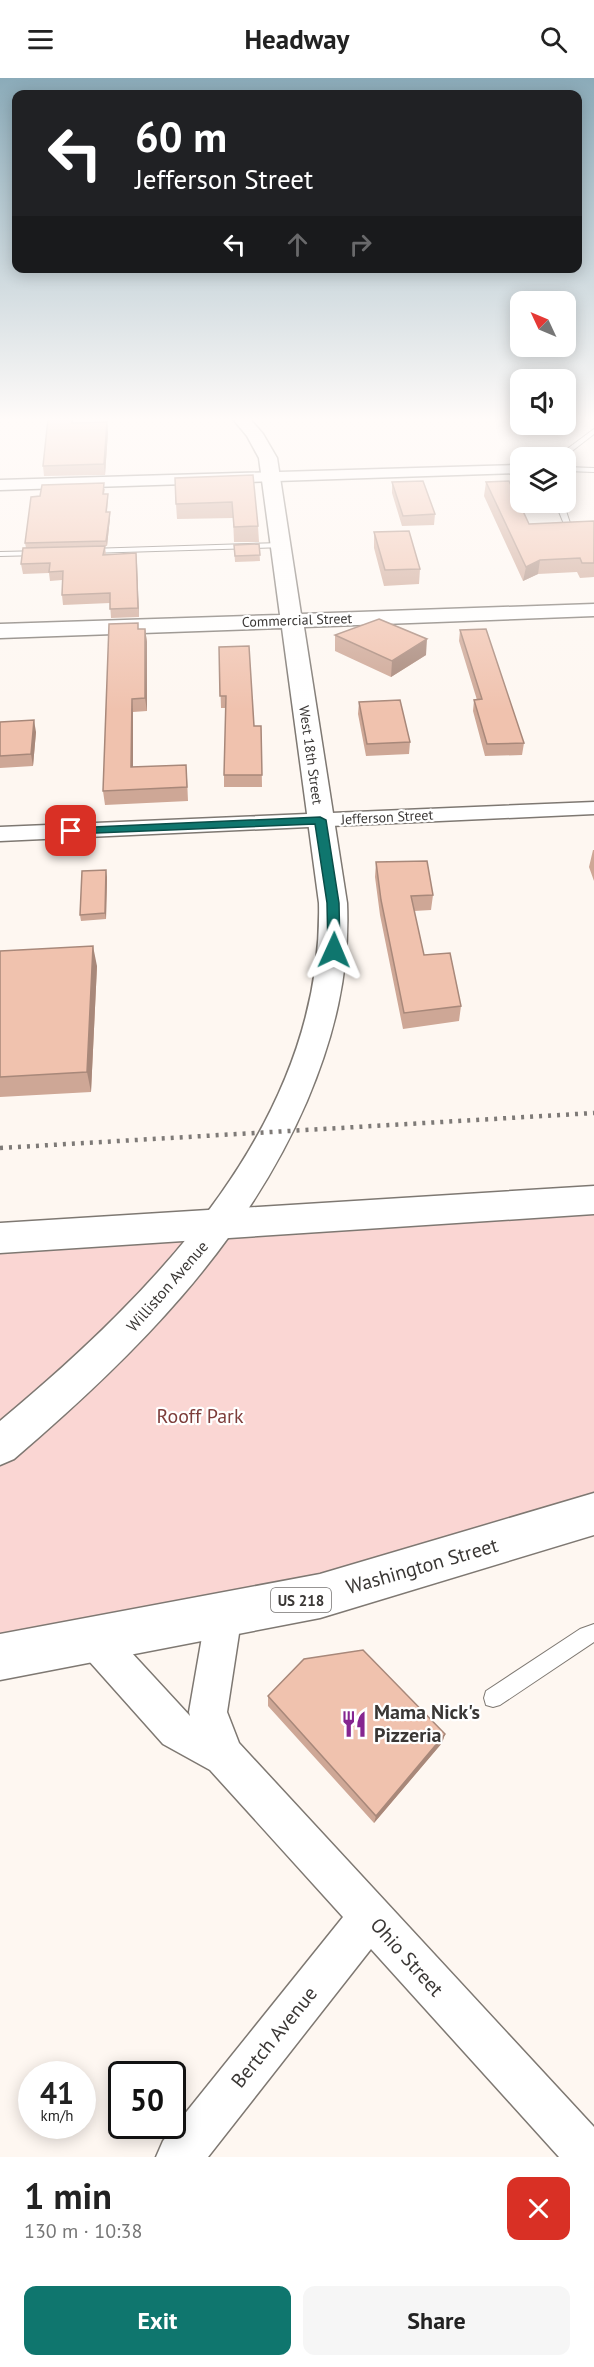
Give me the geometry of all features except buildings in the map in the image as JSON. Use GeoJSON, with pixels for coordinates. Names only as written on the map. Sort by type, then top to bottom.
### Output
{"type":"FeatureCollection","features":[{"type":"Feature","properties":{"kind":"main road","name":"West 18th Street"},"geometry":{"type":"LineString","coordinates":[[277,516],[333,903],[335,932],[333,968],[325,1007],[295,1095]]}},
{"type":"Feature","properties":{"kind":"main road","name":"Commercial Street"},"geometry":{"type":"LineString","coordinates":[[0,631],[594,610]]}},
{"type":"Feature","properties":{"kind":"main road","name":"Williston Avenue"},"geometry":{"type":"LineString","coordinates":[[0,1446],[104,1357],[186,1268],[251,1182],[295,1095]]}},
{"type":"Feature","properties":{"kind":"main road"},"geometry":{"type":"LineString","coordinates":[[0,1238],[594,1200]]}},
{"type":"Feature","properties":{"kind":"main road","name":"Washington Street"},"geometry":{"type":"LineString","coordinates":[[0,1657],[320,1596],[594,1514]]}},
{"type":"Feature","properties":{"kind":"street","name":"Jefferson Street"},"geometry":{"type":"LineString","coordinates":[[0,834],[594,808]]}},
{"type":"Feature","properties":{"kind":"street","name":"Ohio Street"},"geometry":{"type":"LineString","coordinates":[[224,1614],[208,1712],[224,1756]]}},
{"type":"Feature","properties":{"kind":"street","name":"Ohio Street"},"geometry":{"type":"LineString","coordinates":[[94,1639],[177,1730],[224,1756],[590,2157]]}},
{"type":"Feature","properties":{"kind":"street","name":"Bertch Avenue"},"geometry":{"type":"LineString","coordinates":[[178,2157],[370,1917]]}},
{"type":"Feature","properties":{"kind":"lane"},"geometry":{"type":"LineString","coordinates":[[565,516],[568,524]]}},
{"type":"Feature","properties":{"kind":"lane"},"geometry":{"type":"LineString","coordinates":[[82,552],[282,545]]}},
{"type":"Feature","properties":{"kind":"lane"},"geometry":{"type":"LineString","coordinates":[[0,554],[47,553]]}},
{"type":"Feature","properties":{"kind":"lane"},"geometry":{"type":"LineString","coordinates":[[493,1698],[586,1635],[594,1633]]}},
{"type":"Feature","properties":{"kind":"green space","name":"Rooff Park"},"geometry":{"type":"Polygon","coordinates":[[[594,1193],[594,1515],[0,1657],[0,1228],[594,1193]]]}},
{"type":"Feature","properties":{"kind":"railway"},"geometry":{"type":"LineString","coordinates":[[0,1148],[594,1113]]}},
{"type":"Feature","properties":{"kind":"place","name":"Mama Nick's Pizzeria"},"geometry":{"type":"Point","coordinates":[354,1724]}},
{"type":"Feature","properties":{"kind":"route"},"geometry":{"type":"LineString","coordinates":[[71,831],[320,820],[333,903],[334,950]]}}]}
